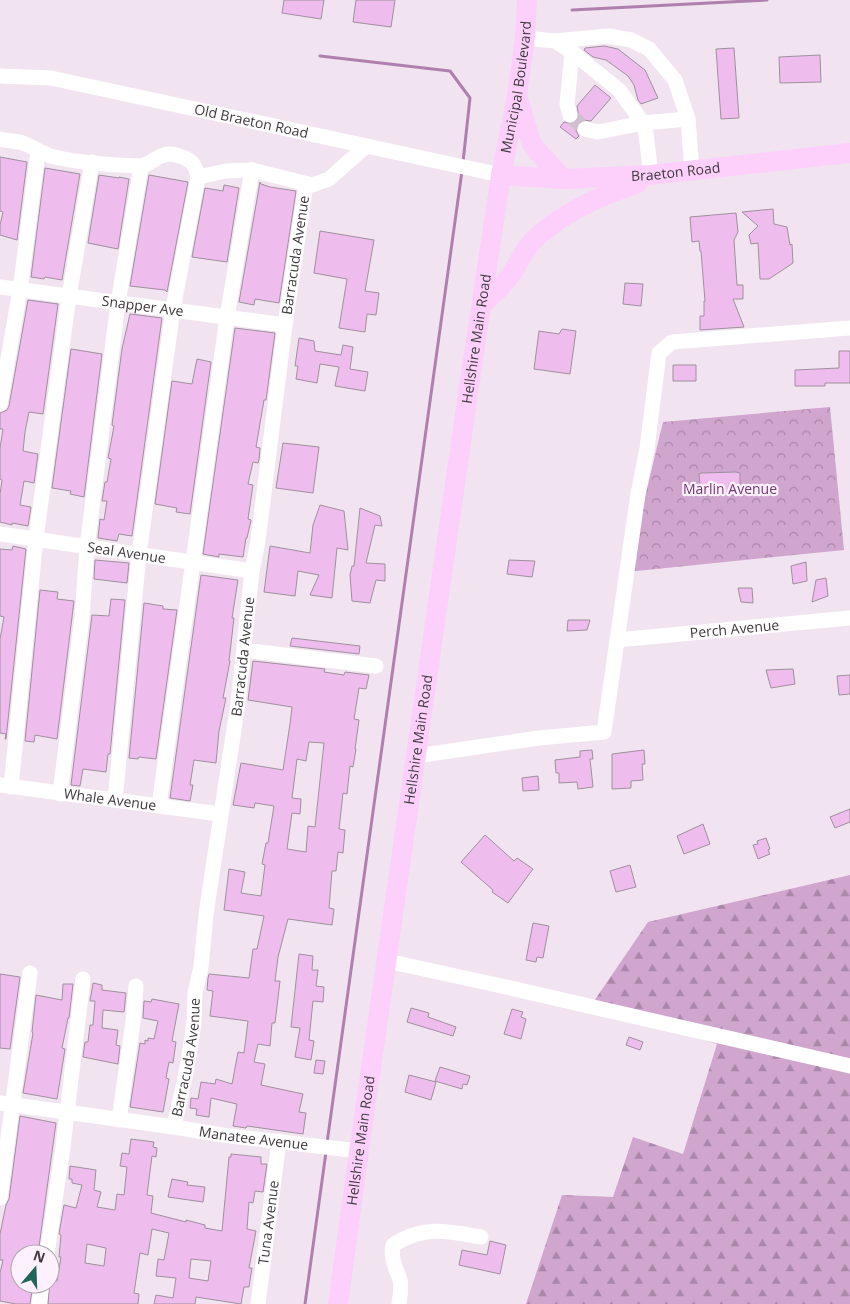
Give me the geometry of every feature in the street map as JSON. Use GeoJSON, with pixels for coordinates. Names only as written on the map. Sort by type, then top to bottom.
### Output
{"type":"FeatureCollection","features":[{"type":"Feature","properties":{"kind":"main road","name":"Municipal Boulevard"},"geometry":{"type":"LineString","coordinates":[[493,173],[517,96],[525,38],[527,0]]}},
{"type":"Feature","properties":{"kind":"main road"},"geometry":{"type":"LineString","coordinates":[[517,96],[531,142],[564,179]]}},
{"type":"Feature","properties":{"kind":"main road","name":"Braeton Road"},"geometry":{"type":"LineString","coordinates":[[493,173],[564,179],[660,175],[850,153]]}},
{"type":"Feature","properties":{"kind":"main road","name":"Hellshire Main Road"},"geometry":{"type":"LineString","coordinates":[[338,1304],[352,1150],[387,962],[482,305],[493,173]]}},
{"type":"Feature","properties":{"kind":"main road"},"geometry":{"type":"LineString","coordinates":[[482,305],[507,280],[521,255],[536,237],[588,203],[609,192],[660,175]]}},
{"type":"Feature","properties":{"kind":"street"},"geometry":{"type":"LineString","coordinates":[[525,38],[554,41],[608,36],[632,40],[649,49],[675,80],[688,119],[692,171]]}},
{"type":"Feature","properties":{"kind":"street"},"geometry":{"type":"LineString","coordinates":[[554,41],[572,52],[619,90],[643,124],[660,175]]}},
{"type":"Feature","properties":{"kind":"street"},"geometry":{"type":"LineString","coordinates":[[570,115],[567,104],[572,52]]}},
{"type":"Feature","properties":{"kind":"street","name":"Old Braeton Road"},"geometry":{"type":"LineString","coordinates":[[0,76],[51,78],[493,173]]}},
{"type":"Feature","properties":{"kind":"street"},"geometry":{"type":"LineString","coordinates":[[585,129],[598,132],[688,119]]}},
{"type":"Feature","properties":{"kind":"street"},"geometry":{"type":"LineString","coordinates":[[0,139],[24,144],[38,152],[53,156],[92,162],[141,166],[161,155],[174,154],[188,159],[196,166],[198,177],[173,309],[139,554],[116,800]]}},
{"type":"Feature","properties":{"kind":"street"},"geometry":{"type":"LineString","coordinates":[[198,177],[226,171],[252,170],[312,185],[329,179],[366,146]]}},
{"type":"Feature","properties":{"kind":"street"},"geometry":{"type":"LineString","coordinates":[[0,404],[20,290],[38,152]]}},
{"type":"Feature","properties":{"kind":"street"},"geometry":{"type":"LineString","coordinates":[[5,786],[69,296],[92,162]]}},
{"type":"Feature","properties":{"kind":"street"},"geometry":{"type":"LineString","coordinates":[[60,794],[118,303],[141,166]]}},
{"type":"Feature","properties":{"kind":"street"},"geometry":{"type":"LineString","coordinates":[[158,806],[194,562],[227,317],[252,170]]}},
{"type":"Feature","properties":{"kind":"street","name":"Barracuda Avenue"},"geometry":{"type":"LineString","coordinates":[[174,1127],[187,1068],[194,1022],[195,993],[201,967],[206,914],[220,814],[231,756],[252,571],[258,541],[285,325],[306,184]]}},
{"type":"Feature","properties":{"kind":"street","name":"Snapper Ave"},"geometry":{"type":"LineString","coordinates":[[0,287],[285,325]]}},
{"type":"Feature","properties":{"kind":"street"},"geometry":{"type":"LineString","coordinates":[[416,756],[539,738],[604,732],[638,494],[647,449],[659,353],[672,342],[850,328]]}},
{"type":"Feature","properties":{"kind":"street","name":"Seal Avenue"},"geometry":{"type":"LineString","coordinates":[[0,534],[252,571]]}},
{"type":"Feature","properties":{"kind":"street","name":"Perch Avenue"},"geometry":{"type":"LineString","coordinates":[[617,640],[850,618]]}},
{"type":"Feature","properties":{"kind":"street"},"geometry":{"type":"LineString","coordinates":[[244,650],[376,666]]}},
{"type":"Feature","properties":{"kind":"street","name":"Whale Avenue"},"geometry":{"type":"LineString","coordinates":[[5,786],[220,814]]}},
{"type":"Feature","properties":{"kind":"street"},"geometry":{"type":"LineString","coordinates":[[387,962],[506,987],[850,1066]]}},
{"type":"Feature","properties":{"kind":"street"},"geometry":{"type":"LineString","coordinates":[[0,1198],[6,1104],[30,973]]}},
{"type":"Feature","properties":{"kind":"street"},"geometry":{"type":"LineString","coordinates":[[49,1244],[63,1148],[83,979]]}},
{"type":"Feature","properties":{"kind":"street"},"geometry":{"type":"LineString","coordinates":[[119,1120],[133,1022],[136,986]]}},
{"type":"Feature","properties":{"kind":"street","name":"Manatee Avenue"},"geometry":{"type":"LineString","coordinates":[[6,1104],[222,1135],[352,1150]]}},
{"type":"Feature","properties":{"kind":"street","name":"Tuna Avenue"},"geometry":{"type":"LineString","coordinates":[[258,1304],[279,1141]]}},
{"type":"Feature","properties":{"kind":"street"},"geometry":{"type":"LineString","coordinates":[[399,1304],[401,1289],[392,1259],[393,1245],[406,1237],[431,1231],[442,1230],[481,1237]]}},
{"type":"Feature","properties":{"kind":"green space","name":"Marlin Avenue"},"geometry":{"type":"Polygon","coordinates":[[[830,407],[844,550],[627,572],[663,422],[830,407]]]}},
{"type":"Feature","properties":{"kind":"green space"},"geometry":{"type":"Polygon","coordinates":[[[850,875],[850,1304],[526,1304],[562,1195],[613,1197],[633,1137],[683,1154],[717,1044],[592,1004],[648,922],[850,875]]]}},
{"type":"Feature","properties":{"kind":"building"},"geometry":{"type":"Polygon","coordinates":[[[284,0],[324,0],[321,19],[282,13],[284,0]]]}},
{"type":"Feature","properties":{"kind":"building"},"geometry":{"type":"Polygon","coordinates":[[[356,0],[395,0],[391,27],[353,22],[356,0]]]}},
{"type":"Feature","properties":{"kind":"building"},"geometry":{"type":"Polygon","coordinates":[[[604,46],[618,49],[645,70],[658,98],[641,104],[634,85],[628,76],[606,60],[593,57],[584,50],[585,48],[604,46]]]}},
{"type":"Feature","properties":{"kind":"building"},"geometry":{"type":"Polygon","coordinates":[[[734,48],[739,118],[721,119],[716,49],[734,48]]]}},
{"type":"Feature","properties":{"kind":"building"},"geometry":{"type":"Polygon","coordinates":[[[820,55],[821,82],[780,83],[779,57],[820,55]]]}},
{"type":"Feature","properties":{"kind":"building"},"geometry":{"type":"Polygon","coordinates":[[[595,85],[611,98],[591,121],[583,120],[578,123],[576,131],[579,136],[576,139],[560,127],[564,122],[572,124],[577,121],[579,117],[577,106],[595,85]]]}},
{"type":"Feature","properties":{"kind":"building"},"geometry":{"type":"Polygon","coordinates":[[[0,157],[27,162],[17,240],[0,235],[3,212],[0,211],[0,157]]]}},
{"type":"Feature","properties":{"kind":"building"},"geometry":{"type":"Polygon","coordinates":[[[45,168],[80,174],[62,280],[31,277],[45,168]]]}},
{"type":"Feature","properties":{"kind":"building"},"geometry":{"type":"Polygon","coordinates":[[[99,175],[129,179],[118,249],[88,243],[99,175]]]}},
{"type":"Feature","properties":{"kind":"building"},"geometry":{"type":"Polygon","coordinates":[[[149,175],[188,182],[167,292],[165,290],[130,286],[149,175]]]}},
{"type":"Feature","properties":{"kind":"building"},"geometry":{"type":"Polygon","coordinates":[[[260,182],[270,187],[296,191],[279,303],[255,299],[254,305],[239,302],[260,182]]]}},
{"type":"Feature","properties":{"kind":"building"},"geometry":{"type":"Polygon","coordinates":[[[224,185],[239,188],[227,262],[192,257],[205,188],[223,191],[224,185]]]}},
{"type":"Feature","properties":{"kind":"building"},"geometry":{"type":"Polygon","coordinates":[[[773,209],[774,224],[787,227],[790,245],[792,244],[793,263],[769,279],[760,279],[758,243],[751,244],[749,235],[758,226],[742,212],[773,209]]]}},
{"type":"Feature","properties":{"kind":"building"},"geometry":{"type":"Polygon","coordinates":[[[736,213],[738,232],[734,240],[737,285],[743,285],[743,299],[733,299],[744,327],[700,330],[700,316],[704,316],[705,301],[701,251],[699,241],[692,242],[690,217],[736,213]]]}},
{"type":"Feature","properties":{"kind":"building"},"geometry":{"type":"Polygon","coordinates":[[[320,231],[374,240],[365,291],[379,293],[376,315],[367,314],[365,332],[339,328],[347,279],[314,273],[320,231]]]}},
{"type":"Feature","properties":{"kind":"building"},"geometry":{"type":"Polygon","coordinates":[[[625,283],[643,284],[641,306],[623,304],[625,283]]]}},
{"type":"Feature","properties":{"kind":"building"},"geometry":{"type":"Polygon","coordinates":[[[28,300],[58,304],[43,414],[29,412],[25,432],[23,451],[38,454],[34,483],[24,481],[20,505],[31,507],[28,526],[0,522],[2,480],[0,479],[0,448],[3,429],[0,429],[0,413],[7,410],[9,406],[28,300]]]}},
{"type":"Feature","properties":{"kind":"building"},"geometry":{"type":"Polygon","coordinates":[[[130,314],[162,318],[132,536],[119,534],[117,541],[98,538],[100,519],[104,520],[107,501],[102,501],[111,459],[108,458],[114,426],[112,425],[122,349],[130,314]]]}},
{"type":"Feature","properties":{"kind":"building"},"geometry":{"type":"Polygon","coordinates":[[[235,328],[275,333],[266,400],[264,400],[256,447],[260,448],[259,460],[258,463],[253,462],[248,484],[253,485],[248,519],[251,520],[243,557],[219,554],[219,557],[203,554],[235,328]]]}},
{"type":"Feature","properties":{"kind":"building"},"geometry":{"type":"Polygon","coordinates":[[[562,329],[576,331],[570,374],[534,369],[539,331],[559,334],[562,329]]]}},
{"type":"Feature","properties":{"kind":"building"},"geometry":{"type":"Polygon","coordinates":[[[299,338],[314,341],[315,351],[341,355],[343,345],[353,347],[350,369],[368,372],[365,391],[335,386],[339,367],[320,364],[317,383],[296,379],[298,366],[295,366],[299,338]]]}},
{"type":"Feature","properties":{"kind":"building"},"geometry":{"type":"Polygon","coordinates":[[[71,349],[102,354],[84,497],[70,494],[71,491],[52,488],[71,349]]]}},
{"type":"Feature","properties":{"kind":"building"},"geometry":{"type":"Polygon","coordinates":[[[839,351],[850,351],[850,383],[825,383],[825,386],[795,386],[795,370],[839,368],[839,351]]]}},
{"type":"Feature","properties":{"kind":"building"},"geometry":{"type":"Polygon","coordinates":[[[197,359],[211,362],[190,514],[176,512],[177,508],[155,504],[172,381],[192,384],[197,359]]]}},
{"type":"Feature","properties":{"kind":"building"},"geometry":{"type":"Polygon","coordinates":[[[673,365],[696,365],[696,381],[673,381],[673,365]]]}},
{"type":"Feature","properties":{"kind":"building"},"geometry":{"type":"Polygon","coordinates":[[[283,443],[319,447],[313,493],[276,488],[283,443]]]}},
{"type":"Feature","properties":{"kind":"building"},"geometry":{"type":"Polygon","coordinates":[[[740,473],[740,495],[701,496],[699,474],[740,473]]]}},
{"type":"Feature","properties":{"kind":"building"},"geometry":{"type":"Polygon","coordinates":[[[320,505],[344,511],[348,550],[337,548],[332,598],[310,595],[319,575],[298,571],[295,596],[264,592],[270,546],[310,553],[313,525],[320,505]]]}},
{"type":"Feature","properties":{"kind":"building"},"geometry":{"type":"Polygon","coordinates":[[[360,508],[380,516],[382,526],[375,525],[366,563],[385,564],[385,581],[376,580],[370,603],[352,601],[350,575],[352,566],[354,566],[360,508]]]}},
{"type":"Feature","properties":{"kind":"building"},"geometry":{"type":"Polygon","coordinates":[[[13,546],[26,549],[6,739],[5,739],[6,734],[0,733],[0,639],[4,617],[0,616],[0,549],[12,550],[13,546]]]}},
{"type":"Feature","properties":{"kind":"building"},"geometry":{"type":"Polygon","coordinates":[[[95,560],[129,563],[127,583],[94,579],[95,560]]]}},
{"type":"Feature","properties":{"kind":"building"},"geometry":{"type":"Polygon","coordinates":[[[509,560],[535,561],[532,577],[507,574],[509,560]]]}},
{"type":"Feature","properties":{"kind":"building"},"geometry":{"type":"Polygon","coordinates":[[[806,562],[807,581],[793,584],[791,566],[806,562]]]}},
{"type":"Feature","properties":{"kind":"building"},"geometry":{"type":"Polygon","coordinates":[[[201,575],[238,580],[232,618],[234,618],[230,661],[223,698],[226,698],[219,731],[216,763],[194,760],[190,785],[193,785],[190,801],[170,798],[201,575]]]}},
{"type":"Feature","properties":{"kind":"building"},"geometry":{"type":"Polygon","coordinates":[[[826,578],[828,596],[812,602],[816,580],[826,578]]]}},
{"type":"Feature","properties":{"kind":"building"},"geometry":{"type":"Polygon","coordinates":[[[738,588],[752,588],[753,603],[741,602],[738,588]]]}},
{"type":"Feature","properties":{"kind":"building"},"geometry":{"type":"Polygon","coordinates":[[[40,590],[58,592],[57,599],[74,601],[57,739],[35,735],[34,742],[25,741],[40,590]]]}},
{"type":"Feature","properties":{"kind":"building"},"geometry":{"type":"Polygon","coordinates":[[[111,599],[125,600],[110,754],[108,754],[106,772],[83,769],[80,786],[71,785],[92,615],[109,616],[111,599]]]}},
{"type":"Feature","properties":{"kind":"building"},"geometry":{"type":"Polygon","coordinates":[[[144,603],[163,606],[163,609],[177,610],[156,759],[129,758],[144,603]]]}},
{"type":"Feature","properties":{"kind":"building"},"geometry":{"type":"Polygon","coordinates":[[[568,620],[590,620],[587,630],[567,631],[568,620]]]}},
{"type":"Feature","properties":{"kind":"building"},"geometry":{"type":"Polygon","coordinates":[[[292,638],[360,646],[359,654],[290,646],[292,638]]]}},
{"type":"Feature","properties":{"kind":"building"},"geometry":{"type":"Polygon","coordinates":[[[253,661],[325,669],[324,672],[344,675],[345,672],[369,675],[366,689],[359,688],[354,719],[359,720],[356,749],[353,767],[350,766],[347,794],[343,793],[339,829],[345,830],[343,853],[338,852],[336,871],[332,871],[329,908],[334,909],[332,925],[288,919],[278,957],[275,981],[280,981],[275,1023],[272,1023],[270,1046],[258,1044],[254,1062],[265,1064],[261,1085],[303,1094],[299,1112],[306,1113],[303,1134],[247,1126],[246,1128],[233,1126],[237,1104],[211,1098],[209,1117],[196,1115],[197,1109],[190,1108],[191,1098],[198,1099],[201,1082],[215,1084],[216,1079],[232,1084],[238,1052],[244,1053],[248,1021],[210,1016],[213,991],[207,990],[208,978],[209,974],[249,978],[253,949],[257,949],[264,916],[224,910],[229,869],[245,872],[241,893],[261,896],[265,865],[262,864],[266,843],[268,843],[274,806],[255,803],[254,808],[233,805],[241,763],[283,770],[292,707],[248,700],[253,661]],[[309,742],[306,761],[297,759],[292,798],[301,799],[300,814],[292,813],[287,849],[306,852],[308,826],[315,827],[324,743],[309,742]]]}},
{"type":"Feature","properties":{"kind":"building"},"geometry":{"type":"Polygon","coordinates":[[[793,669],[795,684],[771,688],[766,670],[793,669]]]}},
{"type":"Feature","properties":{"kind":"building"},"geometry":{"type":"Polygon","coordinates":[[[850,675],[850,694],[839,695],[837,676],[850,675]]]}},
{"type":"Feature","properties":{"kind":"building"},"geometry":{"type":"Polygon","coordinates":[[[592,750],[593,759],[590,759],[593,787],[578,789],[577,782],[559,783],[559,773],[556,773],[555,760],[580,757],[580,751],[592,750]]]}},
{"type":"Feature","properties":{"kind":"building"},"geometry":{"type":"Polygon","coordinates":[[[644,750],[645,764],[642,764],[643,780],[631,781],[631,788],[612,789],[612,754],[644,750]]]}},
{"type":"Feature","properties":{"kind":"building"},"geometry":{"type":"Polygon","coordinates":[[[538,776],[539,790],[523,791],[522,778],[538,776]]]}},
{"type":"Feature","properties":{"kind":"building"},"geometry":{"type":"Polygon","coordinates":[[[850,809],[850,822],[835,828],[830,817],[850,809]]]}},
{"type":"Feature","properties":{"kind":"building"},"geometry":{"type":"Polygon","coordinates":[[[703,824],[710,844],[684,854],[677,836],[703,824]]]}},
{"type":"Feature","properties":{"kind":"building"},"geometry":{"type":"Polygon","coordinates":[[[485,835],[514,861],[517,858],[533,869],[508,903],[492,892],[493,890],[461,862],[485,835]]]}},
{"type":"Feature","properties":{"kind":"building"},"geometry":{"type":"Polygon","coordinates":[[[766,838],[770,854],[758,859],[753,845],[758,844],[757,841],[766,838]]]}},
{"type":"Feature","properties":{"kind":"building"},"geometry":{"type":"Polygon","coordinates":[[[630,865],[636,887],[616,892],[610,871],[630,865]]]}},
{"type":"Feature","properties":{"kind":"building"},"geometry":{"type":"Polygon","coordinates":[[[533,923],[549,926],[543,958],[537,957],[536,962],[526,960],[533,923]]]}},
{"type":"Feature","properties":{"kind":"building"},"geometry":{"type":"Polygon","coordinates":[[[299,954],[313,956],[312,970],[318,970],[316,986],[324,987],[323,1002],[313,1001],[309,1040],[314,1041],[311,1060],[295,1057],[300,1028],[291,1027],[299,954]]]}},
{"type":"Feature","properties":{"kind":"building"},"geometry":{"type":"Polygon","coordinates":[[[0,974],[20,977],[10,1049],[0,1048],[0,974]]]}},
{"type":"Feature","properties":{"kind":"building"},"geometry":{"type":"Polygon","coordinates":[[[93,983],[102,985],[102,990],[126,993],[124,1012],[103,1010],[102,1028],[118,1030],[116,1045],[120,1046],[118,1064],[83,1057],[85,1042],[88,1042],[90,1025],[93,1025],[95,1001],[90,1001],[93,983]]]}},
{"type":"Feature","properties":{"kind":"building"},"geometry":{"type":"Polygon","coordinates":[[[63,984],[73,984],[69,1018],[62,1048],[65,1049],[57,1099],[23,1093],[33,1033],[36,995],[62,1000],[63,984]]]}},
{"type":"Feature","properties":{"kind":"building"},"geometry":{"type":"Polygon","coordinates":[[[152,999],[179,1004],[172,1041],[176,1042],[173,1063],[169,1062],[166,1078],[169,1079],[163,1112],[130,1107],[140,1043],[145,1044],[145,1040],[148,1041],[148,1038],[154,1039],[158,1021],[143,1018],[144,1001],[151,1002],[152,999]]]}},
{"type":"Feature","properties":{"kind":"building"},"geometry":{"type":"Polygon","coordinates":[[[411,1008],[429,1013],[428,1017],[456,1027],[453,1036],[407,1022],[411,1008]]]}},
{"type":"Feature","properties":{"kind":"building"},"geometry":{"type":"Polygon","coordinates":[[[512,1009],[523,1012],[521,1017],[526,1019],[521,1039],[504,1034],[512,1009]]]}},
{"type":"Feature","properties":{"kind":"building"},"geometry":{"type":"Polygon","coordinates":[[[629,1037],[643,1042],[640,1050],[626,1045],[629,1037]]]}},
{"type":"Feature","properties":{"kind":"building"},"geometry":{"type":"Polygon","coordinates":[[[316,1060],[325,1061],[323,1074],[314,1073],[316,1060]]]}},
{"type":"Feature","properties":{"kind":"building"},"geometry":{"type":"Polygon","coordinates":[[[440,1067],[470,1076],[467,1085],[463,1084],[462,1089],[435,1081],[440,1067]]]}},
{"type":"Feature","properties":{"kind":"building"},"geometry":{"type":"Polygon","coordinates":[[[409,1075],[436,1082],[431,1100],[405,1092],[409,1075]]]}},
{"type":"Feature","properties":{"kind":"building"},"geometry":{"type":"Polygon","coordinates":[[[20,1116],[56,1123],[39,1244],[10,1244],[10,1294],[32,1294],[30,1304],[0,1301],[0,1273],[3,1260],[0,1260],[0,1234],[9,1199],[20,1116]]]}},
{"type":"Feature","properties":{"kind":"building"},"geometry":{"type":"Polygon","coordinates":[[[131,1139],[154,1142],[153,1147],[157,1148],[156,1157],[152,1156],[147,1195],[153,1196],[151,1213],[186,1222],[186,1220],[205,1225],[205,1228],[222,1231],[229,1157],[231,1157],[231,1154],[261,1157],[261,1164],[267,1164],[263,1192],[255,1191],[253,1203],[249,1202],[247,1229],[256,1231],[249,1268],[252,1268],[249,1287],[244,1287],[241,1304],[196,1297],[195,1304],[154,1304],[156,1295],[173,1298],[176,1278],[156,1276],[158,1259],[164,1260],[169,1233],[152,1229],[148,1255],[140,1253],[134,1293],[139,1294],[138,1304],[48,1304],[49,1294],[60,1294],[61,1235],[59,1234],[64,1205],[76,1208],[82,1185],[72,1183],[72,1179],[69,1179],[70,1166],[96,1170],[94,1190],[101,1192],[97,1207],[115,1210],[117,1194],[124,1195],[127,1167],[120,1166],[122,1153],[129,1154],[131,1139]],[[87,1244],[85,1263],[104,1266],[106,1248],[87,1244]],[[191,1259],[189,1278],[208,1281],[211,1261],[191,1259]]]}},
{"type":"Feature","properties":{"kind":"building"},"geometry":{"type":"Polygon","coordinates":[[[172,1179],[188,1182],[187,1185],[205,1187],[203,1202],[168,1197],[172,1179]]]}},
{"type":"Feature","properties":{"kind":"building"},"geometry":{"type":"Polygon","coordinates":[[[490,1241],[506,1245],[500,1274],[459,1265],[462,1250],[487,1255],[490,1241]]]}},
{"type":"Feature","properties":{"kind":"waterway"},"geometry":{"type":"LineString","coordinates":[[572,10],[767,0]]}},
{"type":"Feature","properties":{"kind":"waterway"},"geometry":{"type":"LineString","coordinates":[[320,56],[450,71],[470,98],[463,162]]}},
{"type":"Feature","properties":{"kind":"waterway"},"geometry":{"type":"LineString","coordinates":[[327,1143],[462,171]]}},
{"type":"Feature","properties":{"kind":"waterway"},"geometry":{"type":"LineString","coordinates":[[305,1304],[326,1152]]}},
{"type":"Feature","properties":{"kind":"tunnel"},"geometry":{"type":"LineString","coordinates":[[570,115],[585,129]]}}]}
